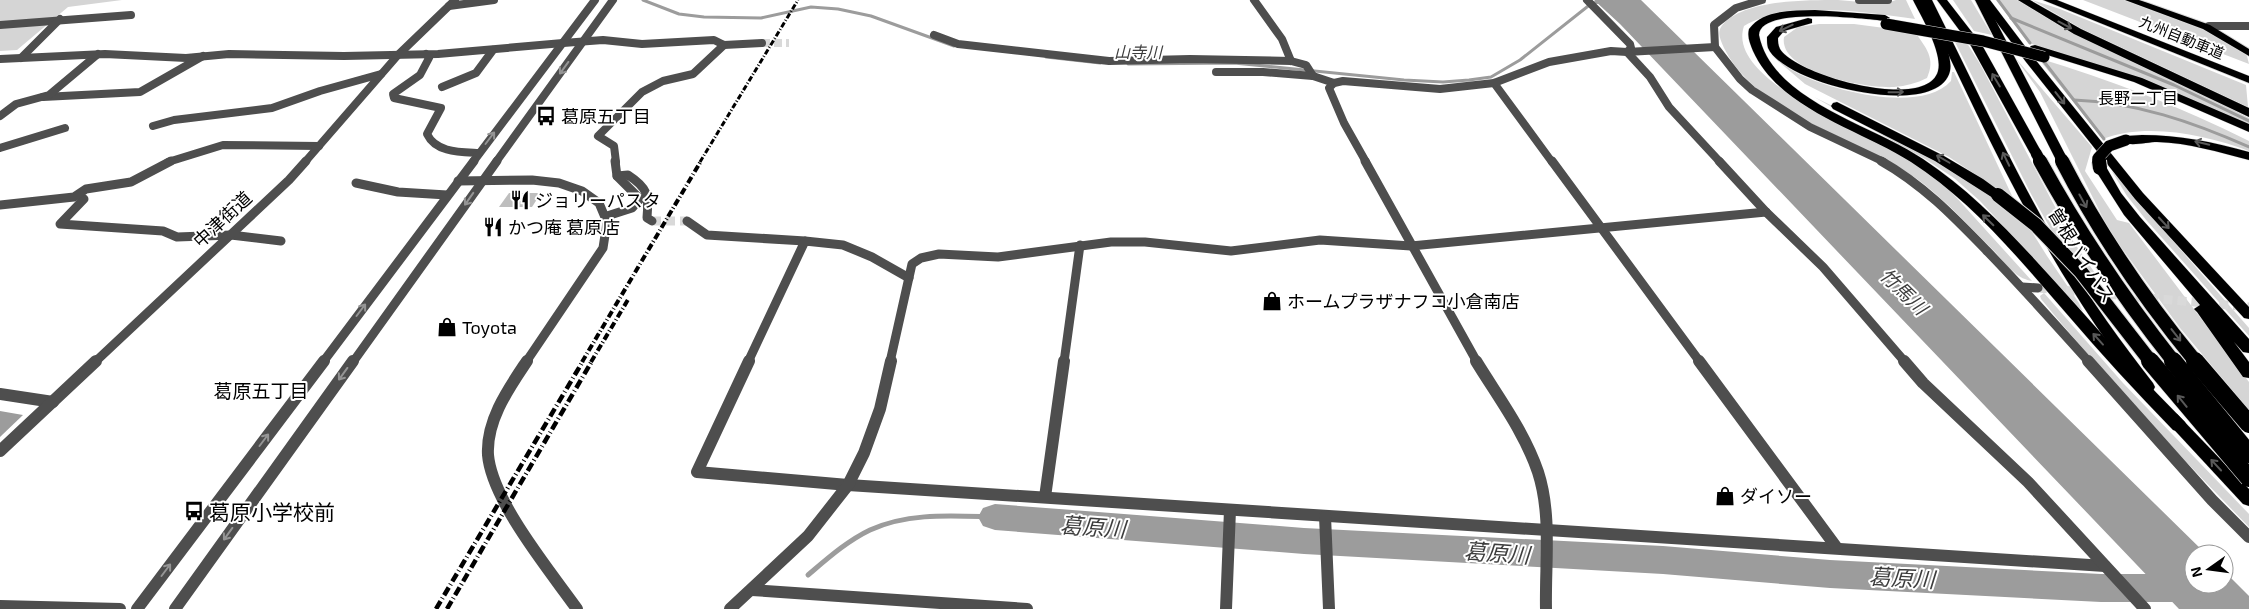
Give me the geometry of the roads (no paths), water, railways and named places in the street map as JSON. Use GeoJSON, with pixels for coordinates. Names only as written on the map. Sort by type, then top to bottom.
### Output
{"type":"FeatureCollection","features":[{"type":"Feature","properties":{"kind":"highway"},"geometry":{"type":"LineString","coordinates":[[1918,0],[1938,40],[1944,72],[1940,81],[1929,88],[1910,92],[1889,92],[1837,84],[1798,69],[1774,49],[1772,37],[1780,29],[1798,22],[1829,19],[1885,21],[1966,37],[2044,57],[2146,92],[2249,136]]}},
{"type":"Feature","properties":{"kind":"highway","name":"曽根バイパス"},"geometry":{"type":"LineString","coordinates":[[1927,0],[2009,166],[2063,264],[2128,361],[2179,426],[2249,500]]}},
{"type":"Feature","properties":{"kind":"highway"},"geometry":{"type":"LineString","coordinates":[[1942,0],[1976,45],[2005,94],[2074,224],[2103,268],[2160,346],[2249,454]]}},
{"type":"Feature","properties":{"kind":"highway"},"geometry":{"type":"LineString","coordinates":[[1980,0],[2060,158],[2098,228],[2184,346],[2249,424]]}},
{"type":"Feature","properties":{"kind":"highway"},"geometry":{"type":"LineString","coordinates":[[1985,0],[2030,60],[2139,196],[2249,315]]}},
{"type":"Feature","properties":{"kind":"highway"},"geometry":{"type":"LineString","coordinates":[[2023,0],[2092,38],[2249,113]]}},
{"type":"Feature","properties":{"kind":"highway","name":"九州自動車道"},"geometry":{"type":"LineString","coordinates":[[2048,0],[2249,80]]}},
{"type":"Feature","properties":{"kind":"highway","name":"九州自動車道"},"geometry":{"type":"LineString","coordinates":[[2069,0],[2249,70]]}},
{"type":"Feature","properties":{"kind":"highway"},"geometry":{"type":"LineString","coordinates":[[2179,426],[2139,386],[2011,242],[1946,179],[1915,158],[1800,96],[1778,79],[1763,63],[1753,36],[1754,28],[1758,23],[1776,16],[1822,13],[1980,35],[2035,48],[2138,80],[2249,128]]}},
{"type":"Feature","properties":{"kind":"highway"},"geometry":{"type":"LineString","coordinates":[[1756,46],[1777,68],[1815,94],[1967,172],[2036,225],[2081,272],[2160,374],[2249,478]]}},
{"type":"Feature","properties":{"kind":"highway"},"geometry":{"type":"LineString","coordinates":[[2249,156],[2191,140],[2149,137],[2115,142],[2102,151],[2098,158],[2100,168],[2119,200],[2172,264],[2249,348]]}},
{"type":"Feature","properties":{"kind":"highway"},"geometry":{"type":"LineString","coordinates":[[2172,264],[2249,373]]}},
{"type":"Feature","properties":{"kind":"main road"},"geometry":{"type":"LineString","coordinates":[[2129,0],[2161,8],[2209,26],[2249,52]]}},
{"type":"Feature","properties":{"kind":"street"},"geometry":{"type":"LineString","coordinates":[[452,3],[494,0]]}},
{"type":"Feature","properties":{"kind":"street"},"geometry":{"type":"LineString","coordinates":[[137,609],[595,0]]}},
{"type":"Feature","properties":{"kind":"street"},"geometry":{"type":"LineString","coordinates":[[175,609],[482,180],[614,0]]}},
{"type":"Feature","properties":{"kind":"street"},"geometry":{"type":"LineString","coordinates":[[1254,0],[1282,39],[1291,61]]}},
{"type":"Feature","properties":{"kind":"street"},"geometry":{"type":"LineString","coordinates":[[1762,0],[1736,7],[1724,14],[1714,25],[1715,47],[1740,79],[1776,107],[1810,127],[1878,159],[1914,181],[1957,220],[2022,287],[2212,500],[2249,537]]}},
{"type":"Feature","properties":{"kind":"street"},"geometry":{"type":"LineString","coordinates":[[1859,0],[1888,0]]}},
{"type":"Feature","properties":{"kind":"street"},"geometry":{"type":"LineString","coordinates":[[1588,1],[1630,44],[1631,48],[1627,52]]}},
{"type":"Feature","properties":{"kind":"street","name":"中津街道"},"geometry":{"type":"LineString","coordinates":[[0,451],[289,180],[398,55],[452,3]]}},
{"type":"Feature","properties":{"kind":"street"},"geometry":{"type":"LineString","coordinates":[[0,25],[131,15]]}},
{"type":"Feature","properties":{"kind":"street"},"geometry":{"type":"LineString","coordinates":[[21,58],[60,19]]}},
{"type":"Feature","properties":{"kind":"street"},"geometry":{"type":"LineString","coordinates":[[2209,26],[2249,26]]}},
{"type":"Feature","properties":{"kind":"street"},"geometry":{"type":"LineString","coordinates":[[934,35],[958,44],[1109,61],[1190,59],[1291,61],[1306,65],[1313,76]]}},
{"type":"Feature","properties":{"kind":"street"},"geometry":{"type":"LineString","coordinates":[[0,59],[98,54],[186,58],[229,54],[398,55],[493,50],[603,40],[642,44],[714,40],[724,45],[762,43]]}},
{"type":"Feature","properties":{"kind":"street"},"geometry":{"type":"LineString","coordinates":[[607,216],[632,208],[640,199],[617,176],[614,146],[598,136],[642,92],[663,81],[693,74],[724,45]]}},
{"type":"Feature","properties":{"kind":"street"},"geometry":{"type":"LineString","coordinates":[[1216,72],[1263,72],[1313,76],[1334,83],[1353,81],[1440,89],[1494,83],[1548,62],[1611,51],[1627,52],[1715,47]]}},
{"type":"Feature","properties":{"kind":"street"},"geometry":{"type":"LineString","coordinates":[[442,87],[476,73],[493,50]]}},
{"type":"Feature","properties":{"kind":"street"},"geometry":{"type":"LineString","coordinates":[[1627,52],[1650,77],[1669,107],[1766,212],[1823,267],[1923,383],[2028,482],[2145,609]]}},
{"type":"Feature","properties":{"kind":"street"},"geometry":{"type":"LineString","coordinates":[[0,116],[16,104],[49,95],[98,54]]}},
{"type":"Feature","properties":{"kind":"street"},"geometry":{"type":"LineString","coordinates":[[426,54],[429,58],[427,67],[420,77],[393,94],[394,98],[441,108],[427,134],[434,144],[458,152],[479,153]]}},
{"type":"Feature","properties":{"kind":"street"},"geometry":{"type":"LineString","coordinates":[[43,97],[140,92],[203,56]]}},
{"type":"Feature","properties":{"kind":"street"},"geometry":{"type":"LineString","coordinates":[[153,126],[174,120],[272,108],[320,91],[381,74]]}},
{"type":"Feature","properties":{"kind":"street"},"geometry":{"type":"LineString","coordinates":[[1334,83],[1329,88],[1345,127],[1362,154],[1445,308],[1522,438],[1534,462],[1542,488],[1545,529],[1546,609]]}},
{"type":"Feature","properties":{"kind":"street"},"geometry":{"type":"LineString","coordinates":[[1494,83],[1837,548]]}},
{"type":"Feature","properties":{"kind":"street"},"geometry":{"type":"LineString","coordinates":[[0,148],[65,128]]}},
{"type":"Feature","properties":{"kind":"street"},"geometry":{"type":"LineString","coordinates":[[0,205],[74,197],[86,189],[131,182],[168,162],[223,146],[319,146]]}},
{"type":"Feature","properties":{"kind":"street"},"geometry":{"type":"LineString","coordinates":[[617,176],[628,174],[644,185],[649,198],[647,218],[652,221]]}},
{"type":"Feature","properties":{"kind":"street"},"geometry":{"type":"LineString","coordinates":[[458,181],[548,181],[571,186],[589,193],[600,204],[607,216],[608,236],[603,248],[497,407],[491,431],[488,456],[493,480],[527,537],[576,609]]}},
{"type":"Feature","properties":{"kind":"street"},"geometry":{"type":"LineString","coordinates":[[356,183],[398,192],[447,195]]}},
{"type":"Feature","properties":{"kind":"street"},"geometry":{"type":"LineString","coordinates":[[84,199],[60,224],[163,231],[177,237],[231,235],[281,241]]}},
{"type":"Feature","properties":{"kind":"street"},"geometry":{"type":"LineString","coordinates":[[730,609],[808,536],[848,485],[864,454],[880,409],[912,264],[916,260],[929,255],[956,254],[998,257],[1033,254],[1080,245],[1136,241],[1231,251],[1320,240],[1411,246],[1766,212]]}},
{"type":"Feature","properties":{"kind":"street"},"geometry":{"type":"LineString","coordinates":[[687,221],[707,235],[843,245],[872,257],[909,278]]}},
{"type":"Feature","properties":{"kind":"street"},"geometry":{"type":"LineString","coordinates":[[805,241],[697,472],[848,485],[2105,566]]}},
{"type":"Feature","properties":{"kind":"street"},"geometry":{"type":"LineString","coordinates":[[1045,497],[1080,245]]}},
{"type":"Feature","properties":{"kind":"street"},"geometry":{"type":"LineString","coordinates":[[2022,287],[2038,288]]}},
{"type":"Feature","properties":{"kind":"street"},"geometry":{"type":"LineString","coordinates":[[0,394],[54,402]]}},
{"type":"Feature","properties":{"kind":"street"},"geometry":{"type":"LineString","coordinates":[[1226,609],[1230,510]]}},
{"type":"Feature","properties":{"kind":"street"},"geometry":{"type":"LineString","coordinates":[[1325,516],[1329,609]]}},
{"type":"Feature","properties":{"kind":"street"},"geometry":{"type":"LineString","coordinates":[[752,590],[1027,609]]}},
{"type":"Feature","properties":{"kind":"street"},"geometry":{"type":"LineString","coordinates":[[0,606],[120,609]]}},
{"type":"Feature","properties":{"kind":"water","name":"竹馬川"},"geometry":{"type":"Polygon","coordinates":[[[1594,0],[1641,0],[2196,544],[2184,544],[2184,594],[2234,594],[2234,581],[2249,596],[2249,609],[2179,609],[1620,24],[1594,0]]]}},
{"type":"Feature","properties":{"kind":"water"},"geometry":{"type":"Polygon","coordinates":[[[0,411],[23,415],[0,437],[0,411]]]}},
{"type":"Feature","properties":{"kind":"waterway","name":"山寺川"},"geometry":{"type":"LineString","coordinates":[[643,0],[679,14],[704,17],[761,18],[811,7],[838,9],[871,16],[954,46]]}},
{"type":"Feature","properties":{"kind":"waterway"},"geometry":{"type":"LineString","coordinates":[[1998,0],[2012,18]]}},
{"type":"Feature","properties":{"kind":"waterway","name":"山寺川"},"geometry":{"type":"LineString","coordinates":[[1128,64],[1234,63],[1404,80],[1443,82],[1469,80],[1491,77],[1520,60],[1592,3],[1601,2]]}},
{"type":"Feature","properties":{"kind":"waterway"},"geometry":{"type":"LineString","coordinates":[[2012,18],[2174,85],[2249,121]]}},
{"type":"Feature","properties":{"kind":"waterway"},"geometry":{"type":"LineString","coordinates":[[2012,18],[2030,43]]}},
{"type":"Feature","properties":{"kind":"waterway","name":"山寺川"},"geometry":{"type":"LineString","coordinates":[[1046,57],[1100,63]]}},
{"type":"Feature","properties":{"kind":"waterway"},"geometry":{"type":"LineString","coordinates":[[2042,59],[2104,139]]}},
{"type":"Feature","properties":{"kind":"waterway"},"geometry":{"type":"LineString","coordinates":[[2074,100],[2141,109],[2207,129],[2249,147]]}},
{"type":"Feature","properties":{"kind":"waterway","name":"葛原川"},"geometry":{"type":"LineString","coordinates":[[808,575],[853,539],[885,524],[932,516],[995,517]]}},
{"type":"Feature","properties":{"kind":"waterway","name":"葛原川"},"geometry":{"type":"LineString","coordinates":[[995,517],[1304,541],[1663,560],[1830,574],[2101,588],[2184,588]]}},
{"type":"Feature","properties":{"kind":"tunnel"},"geometry":{"type":"LineString","coordinates":[[762,43],[789,43]]}},
{"type":"Feature","properties":{"kind":"tunnel"},"geometry":{"type":"LineString","coordinates":[[652,221],[687,221]]}},
{"type":"Feature","properties":{"kind":"tunnel"},"geometry":{"type":"LineString","coordinates":[[2038,288],[2249,307]]}},
{"type":"Feature","properties":{"kind":"railway"},"geometry":{"type":"LineString","coordinates":[[700,162],[798,0]]}},
{"type":"Feature","properties":{"kind":"railway"},"geometry":{"type":"LineString","coordinates":[[582,362],[701,161]]}},
{"type":"Feature","properties":{"kind":"railway"},"geometry":{"type":"LineString","coordinates":[[591,362],[629,298]]}},
{"type":"Feature","properties":{"kind":"railway"},"geometry":{"type":"LineString","coordinates":[[436,609],[583,361]]}},
{"type":"Feature","properties":{"kind":"railway"},"geometry":{"type":"LineString","coordinates":[[447,609],[592,361]]}},
{"type":"Feature","properties":{"kind":"place","name":"葛原五丁目"},"geometry":{"type":"Point","coordinates":[546,116]}},
{"type":"Feature","properties":{"kind":"place","name":"ジョリーパスタ"},"geometry":{"type":"Point","coordinates":[520,200]}},
{"type":"Feature","properties":{"kind":"place","name":"かつ庵 葛原店"},"geometry":{"type":"Point","coordinates":[493,227]}},
{"type":"Feature","properties":{"kind":"place","name":"ホームプラザナフコ小倉南店"},"geometry":{"type":"Point","coordinates":[1272,301]}},
{"type":"Feature","properties":{"kind":"place","name":"Toyota"},"geometry":{"type":"Point","coordinates":[447,327]}},
{"type":"Feature","properties":{"kind":"place","name":"ダイソー"},"geometry":{"type":"Point","coordinates":[1725,496]}},
{"type":"Feature","properties":{"kind":"place","name":"葛原小学校前"},"geometry":{"type":"Point","coordinates":[194,511]}},
{"type":"Feature","properties":{"kind":"district","name":"長野二丁目"},"geometry":{"type":"Point","coordinates":[2138,97]}},
{"type":"Feature","properties":{"kind":"district","name":"葛原五丁目"},"geometry":{"type":"Point","coordinates":[261,390]}}]}
